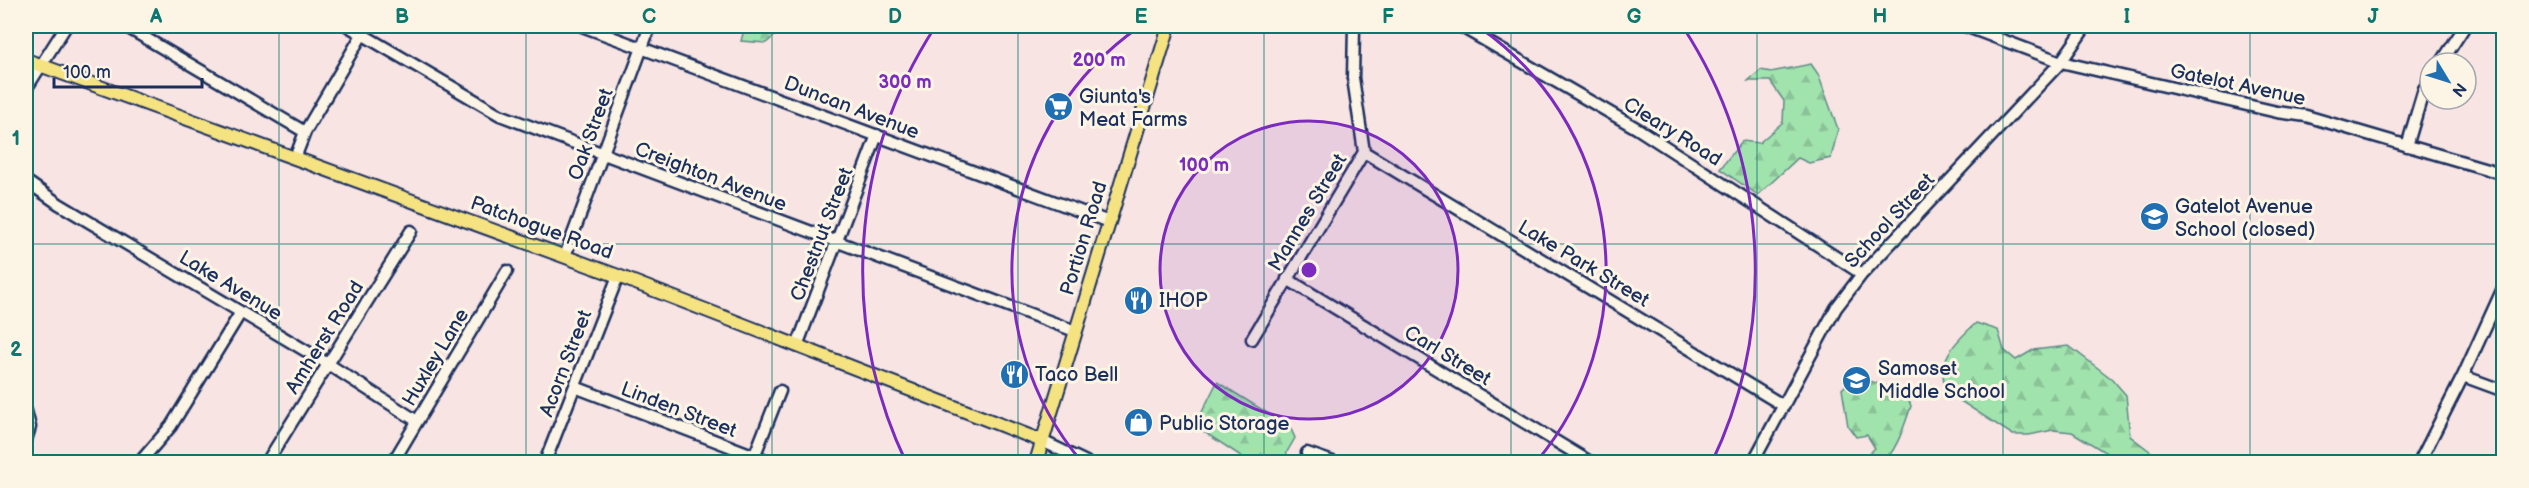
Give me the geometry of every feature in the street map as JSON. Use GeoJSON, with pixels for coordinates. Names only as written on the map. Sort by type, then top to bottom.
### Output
{"type":"FeatureCollection","features":[{"type":"Feature","properties":{"kind":"main road","name":"Portion Road"},"geometry":{"type":"LineString","coordinates":[[1036,462],[1169,26]]}},
{"type":"Feature","properties":{"kind":"main road","name":"Patchogue Road"},"geometry":{"type":"LineString","coordinates":[[26,60],[618,276],[1042,441]]}},
{"type":"Feature","properties":{"kind":"street"},"geometry":{"type":"LineString","coordinates":[[26,89],[66,26]]}},
{"type":"Feature","properties":{"kind":"street"},"geometry":{"type":"LineString","coordinates":[[124,26],[305,132]]}},
{"type":"Feature","properties":{"kind":"street","name":"Creighton Avenue"},"geometry":{"type":"LineString","coordinates":[[348,26],[365,30],[500,115],[1075,331]]}},
{"type":"Feature","properties":{"kind":"street","name":"Duncan Avenue"},"geometry":{"type":"LineString","coordinates":[[582,26],[1109,222]]}},
{"type":"Feature","properties":{"kind":"street","name":"Oak Street"},"geometry":{"type":"LineString","coordinates":[[564,256],[650,26]]}},
{"type":"Feature","properties":{"kind":"street","name":"Mannes Street"},"geometry":{"type":"LineString","coordinates":[[1252,339],[1364,152],[1353,78],[1354,26]]}},
{"type":"Feature","properties":{"kind":"street","name":"Cleary Road"},"geometry":{"type":"LineString","coordinates":[[1460,26],[1638,129],[1862,274]]}},
{"type":"Feature","properties":{"kind":"street","name":"Gatelot Avenue"},"geometry":{"type":"LineString","coordinates":[[1965,26],[2061,62],[2277,112],[2306,116],[2425,153],[2504,174]]}},
{"type":"Feature","properties":{"kind":"street","name":"School Street"},"geometry":{"type":"LineString","coordinates":[[1753,462],[1836,308],[1862,274],[2061,62],[2086,26]]}},
{"type":"Feature","properties":{"kind":"street"},"geometry":{"type":"LineString","coordinates":[[2448,51],[2464,26]]}},
{"type":"Feature","properties":{"kind":"street"},"geometry":{"type":"LineString","coordinates":[[295,158],[305,132],[365,30]]}},
{"type":"Feature","properties":{"kind":"street"},"geometry":{"type":"LineString","coordinates":[[2407,146],[2418,109]]}},
{"type":"Feature","properties":{"kind":"street","name":"Chestnut Street"},"geometry":{"type":"LineString","coordinates":[[797,346],[877,135]]}},
{"type":"Feature","properties":{"kind":"street","name":"Lake Park Street"},"geometry":{"type":"LineString","coordinates":[[1364,152],[1784,405]]}},
{"type":"Feature","properties":{"kind":"street","name":"Lake Avenue"},"geometry":{"type":"LineString","coordinates":[[26,181],[60,204],[328,364],[417,422]]}},
{"type":"Feature","properties":{"kind":"street","name":"Amherst Road"},"geometry":{"type":"LineString","coordinates":[[267,462],[411,231]]}},
{"type":"Feature","properties":{"kind":"street","name":"Huxley Lane"},"geometry":{"type":"LineString","coordinates":[[393,462],[507,271]]}},
{"type":"Feature","properties":{"kind":"street","name":"Acorn Street"},"geometry":{"type":"LineString","coordinates":[[545,462],[618,276]]}},
{"type":"Feature","properties":{"kind":"street","name":"Carl Street"},"geometry":{"type":"LineString","coordinates":[[1287,279],[1590,462]]}},
{"type":"Feature","properties":{"kind":"street"},"geometry":{"type":"LineString","coordinates":[[2422,462],[2504,286]]}},
{"type":"Feature","properties":{"kind":"street"},"geometry":{"type":"LineString","coordinates":[[140,462],[171,426],[241,312]]}},
{"type":"Feature","properties":{"kind":"street"},"geometry":{"type":"LineString","coordinates":[[2463,376],[2504,391]]}},
{"type":"Feature","properties":{"kind":"street","name":"Linden Street"},"geometry":{"type":"LineString","coordinates":[[575,387],[753,460],[771,462]]}},
{"type":"Feature","properties":{"kind":"street"},"geometry":{"type":"LineString","coordinates":[[753,460],[780,391]]}},
{"type":"Feature","properties":{"kind":"street"},"geometry":{"type":"LineString","coordinates":[[26,411],[30,428],[26,440]]}},
{"type":"Feature","properties":{"kind":"street"},"geometry":{"type":"LineString","coordinates":[[1042,441],[1086,462]]}},
{"type":"Feature","properties":{"kind":"street"},"geometry":{"type":"LineString","coordinates":[[1307,453],[1333,462]]}},
{"type":"Feature","properties":{"kind":"green space"},"geometry":{"type":"Polygon","coordinates":[[[745,26],[782,26],[778,33],[766,43],[741,41],[745,26]]]}},
{"type":"Feature","properties":{"kind":"green space"},"geometry":{"type":"Polygon","coordinates":[[[1811,64],[1818,74],[1838,129],[1831,158],[1809,163],[1798,158],[1758,195],[1720,169],[1742,141],[1759,143],[1783,122],[1784,101],[1770,81],[1748,81],[1761,70],[1771,72],[1811,64]]]}},
{"type":"Feature","properties":{"kind":"green space"},"geometry":{"type":"Polygon","coordinates":[[[1976,323],[1998,330],[2004,350],[2016,360],[2033,350],[2069,346],[2112,379],[2126,395],[2130,436],[2155,455],[2153,462],[2121,462],[2072,432],[2053,430],[2029,435],[2013,435],[1948,393],[1943,372],[1945,363],[1954,346],[1976,323]]]}},
{"type":"Feature","properties":{"kind":"green space"},"geometry":{"type":"Polygon","coordinates":[[[1855,376],[1906,393],[1911,406],[1891,454],[1881,462],[1861,462],[1875,448],[1867,435],[1856,437],[1848,426],[1842,389],[1855,376]]]}},
{"type":"Feature","properties":{"kind":"green space"},"geometry":{"type":"Polygon","coordinates":[[[1217,382],[1290,427],[1295,438],[1287,452],[1285,462],[1250,462],[1195,426],[1217,382]]]}},
{"type":"Feature","properties":{"kind":"place","name":"Giunta's Meat Farms"},"geometry":{"type":"Point","coordinates":[1058,107]}},
{"type":"Feature","properties":{"kind":"place","name":"Gatelot Avenue School (closed)"},"geometry":{"type":"Point","coordinates":[2154,217]}},
{"type":"Feature","properties":{"kind":"place","name":"IHOP"},"geometry":{"type":"Point","coordinates":[1138,300]}},
{"type":"Feature","properties":{"kind":"place","name":"Taco Bell"},"geometry":{"type":"Point","coordinates":[1014,374]}},
{"type":"Feature","properties":{"kind":"place","name":"Samoset Middle School"},"geometry":{"type":"Point","coordinates":[1857,380]}},
{"type":"Feature","properties":{"kind":"place","name":"Public Storage"},"geometry":{"type":"Point","coordinates":[1138,423]}}]}
